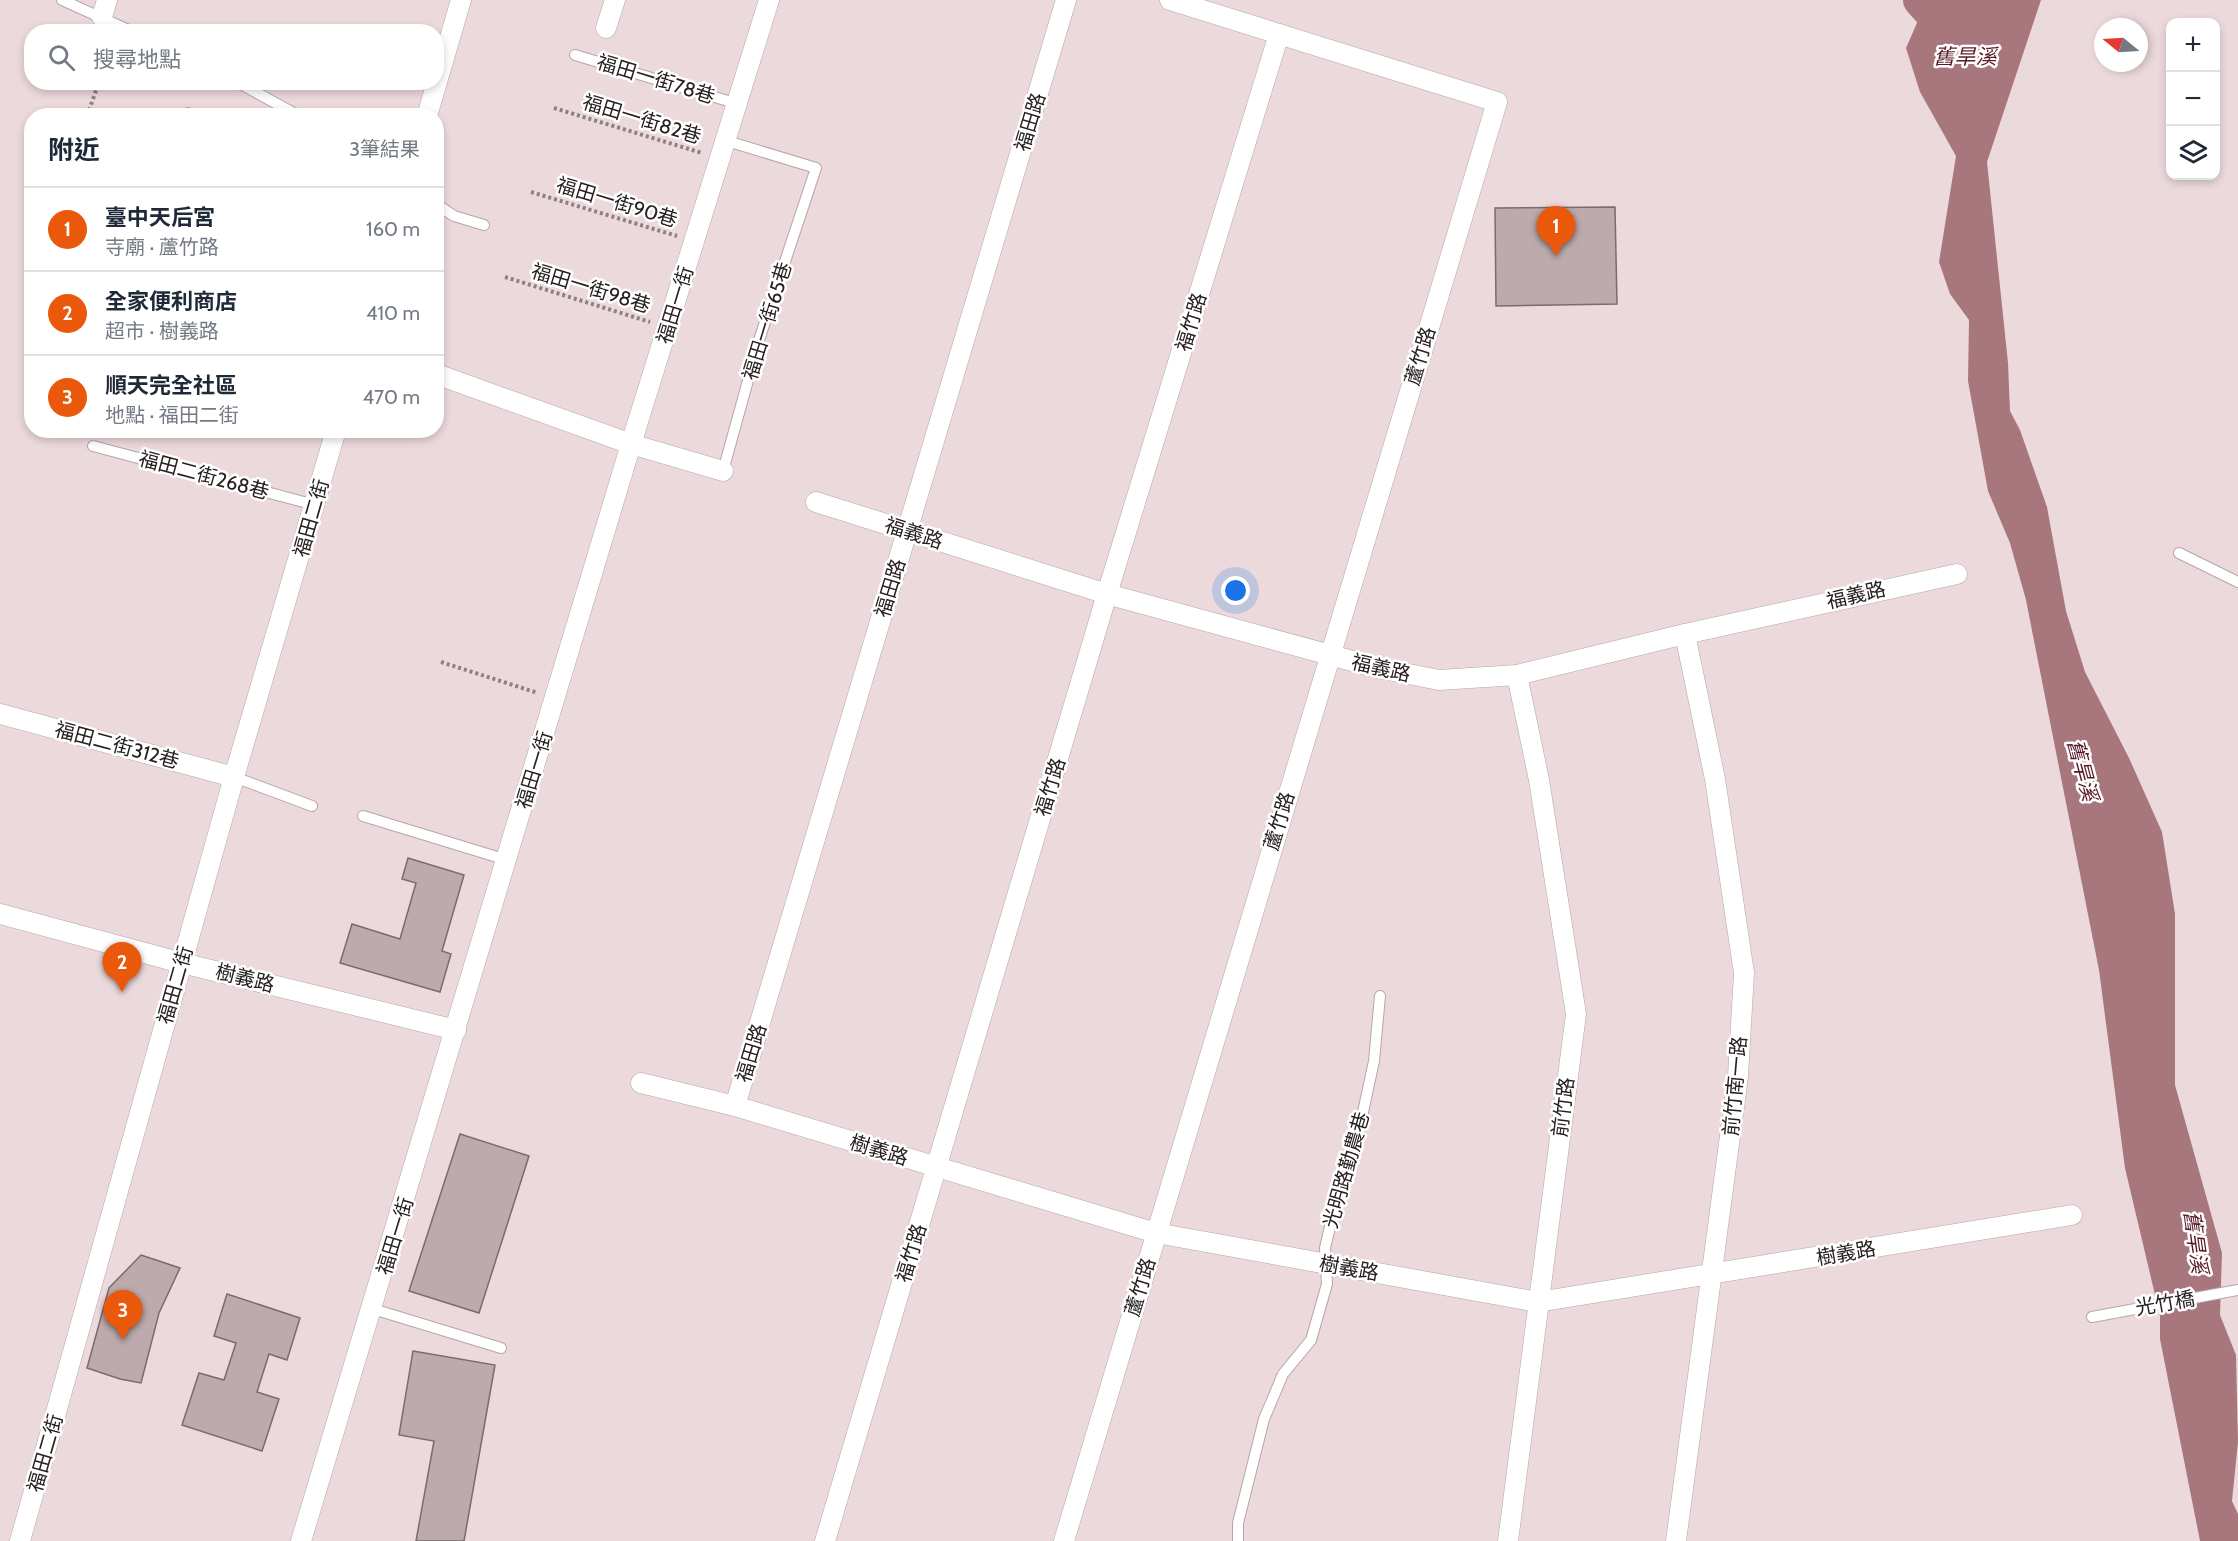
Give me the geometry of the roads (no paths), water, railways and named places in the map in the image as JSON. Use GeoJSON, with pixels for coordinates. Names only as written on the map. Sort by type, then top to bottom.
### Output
{"type":"FeatureCollection","features":[{"type":"Feature","properties":{"kind":"street"},"geometry":{"type":"LineString","coordinates":[[444,60],[461,0]]}},
{"type":"Feature","properties":{"kind":"street"},"geometry":{"type":"LineString","coordinates":[[606,28],[615,0]]}},
{"type":"Feature","properties":{"kind":"street","name":"福田一街"},"geometry":{"type":"LineString","coordinates":[[302,1541],[631,444],[769,0]]}},
{"type":"Feature","properties":{"kind":"street","name":"福田路"},"geometry":{"type":"LineString","coordinates":[[735,1106],[1066,0]]}},
{"type":"Feature","properties":{"kind":"street"},"geometry":{"type":"LineString","coordinates":[[1170,0],[1279,34]]}},
{"type":"Feature","properties":{"kind":"street","name":"蘆竹路"},"geometry":{"type":"LineString","coordinates":[[1064,1541],[1497,102],[1279,34]]}},
{"type":"Feature","properties":{"kind":"street","name":"福竹路"},"geometry":{"type":"LineString","coordinates":[[825,1541],[1107,594],[1279,34]]}},
{"type":"Feature","properties":{"kind":"street"},"geometry":{"type":"LineString","coordinates":[[430,108],[435,90]]}},
{"type":"Feature","properties":{"kind":"street"},"geometry":{"type":"LineString","coordinates":[[444,377],[631,444]]}},
{"type":"Feature","properties":{"kind":"street","name":"福田二街"},"geometry":{"type":"LineString","coordinates":[[20,1541],[234,777],[334,438]]}},
{"type":"Feature","properties":{"kind":"street","name":"福田一街65巷"},"geometry":{"type":"LineString","coordinates":[[631,444],[723,471]]}},
{"type":"Feature","properties":{"kind":"street","name":"福義路"},"geometry":{"type":"LineString","coordinates":[[816,502],[1107,594],[1378,668],[1439,680],[1517,675],[1685,634],[1957,574]]}},
{"type":"Feature","properties":{"kind":"street","name":"前竹南一路"},"geometry":{"type":"LineString","coordinates":[[1676,1541],[1738,1076],[1744,972],[1715,779],[1685,634]]}},
{"type":"Feature","properties":{"kind":"street","name":"前竹路"},"geometry":{"type":"LineString","coordinates":[[1508,1541],[1576,1014],[1539,780],[1517,675]]}},
{"type":"Feature","properties":{"kind":"street","name":"福田二街312巷"},"geometry":{"type":"LineString","coordinates":[[0,714],[234,777]]}},
{"type":"Feature","properties":{"kind":"street","name":"樹義路"},"geometry":{"type":"LineString","coordinates":[[0,914],[182,963],[456,1030]]}},
{"type":"Feature","properties":{"kind":"street","name":"樹義路"},"geometry":{"type":"LineString","coordinates":[[641,1083],[735,1106],[1156,1233],[1538,1302],[1713,1276],[2072,1215]]}},
{"type":"Feature","properties":{"kind":"lane"},"geometry":{"type":"LineString","coordinates":[[62,0],[105,8],[124,24]]}},
{"type":"Feature","properties":{"kind":"lane","name":"福田一街78巷"},"geometry":{"type":"LineString","coordinates":[[574,54],[738,104]]}},
{"type":"Feature","properties":{"kind":"lane"},"geometry":{"type":"LineString","coordinates":[[252,90],[284,108]]}},
{"type":"Feature","properties":{"kind":"lane","name":"福田一街65巷"},"geometry":{"type":"LineString","coordinates":[[723,471],[760,337],[816,168],[724,150]]}},
{"type":"Feature","properties":{"kind":"lane"},"geometry":{"type":"LineString","coordinates":[[444,209],[454,216],[484,225]]}},
{"type":"Feature","properties":{"kind":"lane","name":"福田二街268巷"},"geometry":{"type":"LineString","coordinates":[[93,446],[315,505]]}},
{"type":"Feature","properties":{"kind":"lane"},"geometry":{"type":"LineString","coordinates":[[2179,553],[2238,582]]}},
{"type":"Feature","properties":{"kind":"lane"},"geometry":{"type":"LineString","coordinates":[[234,777],[312,806]]}},
{"type":"Feature","properties":{"kind":"lane"},"geometry":{"type":"LineString","coordinates":[[363,816],[507,860]]}},
{"type":"Feature","properties":{"kind":"lane","name":"光明路勤農巷"},"geometry":{"type":"LineString","coordinates":[[1238,1541],[1238,1523],[1264,1419],[1283,1374],[1311,1340],[1327,1284],[1327,1237],[1357,1140],[1374,1061],[1380,996]]}},
{"type":"Feature","properties":{"kind":"lane","name":"光竹橋"},"geometry":{"type":"LineString","coordinates":[[2092,1317],[2238,1290]]}},
{"type":"Feature","properties":{"kind":"lane"},"geometry":{"type":"LineString","coordinates":[[373,1309],[501,1348]]}},
{"type":"Feature","properties":{"kind":"water","name":"舊旱溪"},"geometry":{"type":"Polygon","coordinates":[[[1927,0],[2041,0],[1987,162],[2008,363],[2010,411],[2020,430],[2047,507],[2066,611],[2085,672],[2129,758],[2162,832],[2175,914],[2175,1085],[2222,1253],[2220,1315],[2236,1355],[2238,1442],[2232,1501],[2238,1514],[2238,1541],[2200,1541],[2160,1339],[2160,1316],[2125,1168],[2099,970],[2026,600],[2010,543],[1988,491],[1968,381],[1969,320],[1950,294],[1939,262],[1956,156],[1920,92],[1906,48],[1927,0]]]}},
{"type":"Feature","properties":{"kind":"waterway"},"geometry":{"type":"LineString","coordinates":[[1920,0],[1957,41]]}},
{"type":"Feature","properties":{"kind":"place","name":"臺中天后宮"},"geometry":{"type":"Point","coordinates":[1556,256]}},
{"type":"Feature","properties":{"kind":"place","name":"全家便利商店"},"geometry":{"type":"Point","coordinates":[122,992]}},
{"type":"Feature","properties":{"kind":"place","name":"順天完全社區"},"geometry":{"type":"Point","coordinates":[123,1340]}}]}
